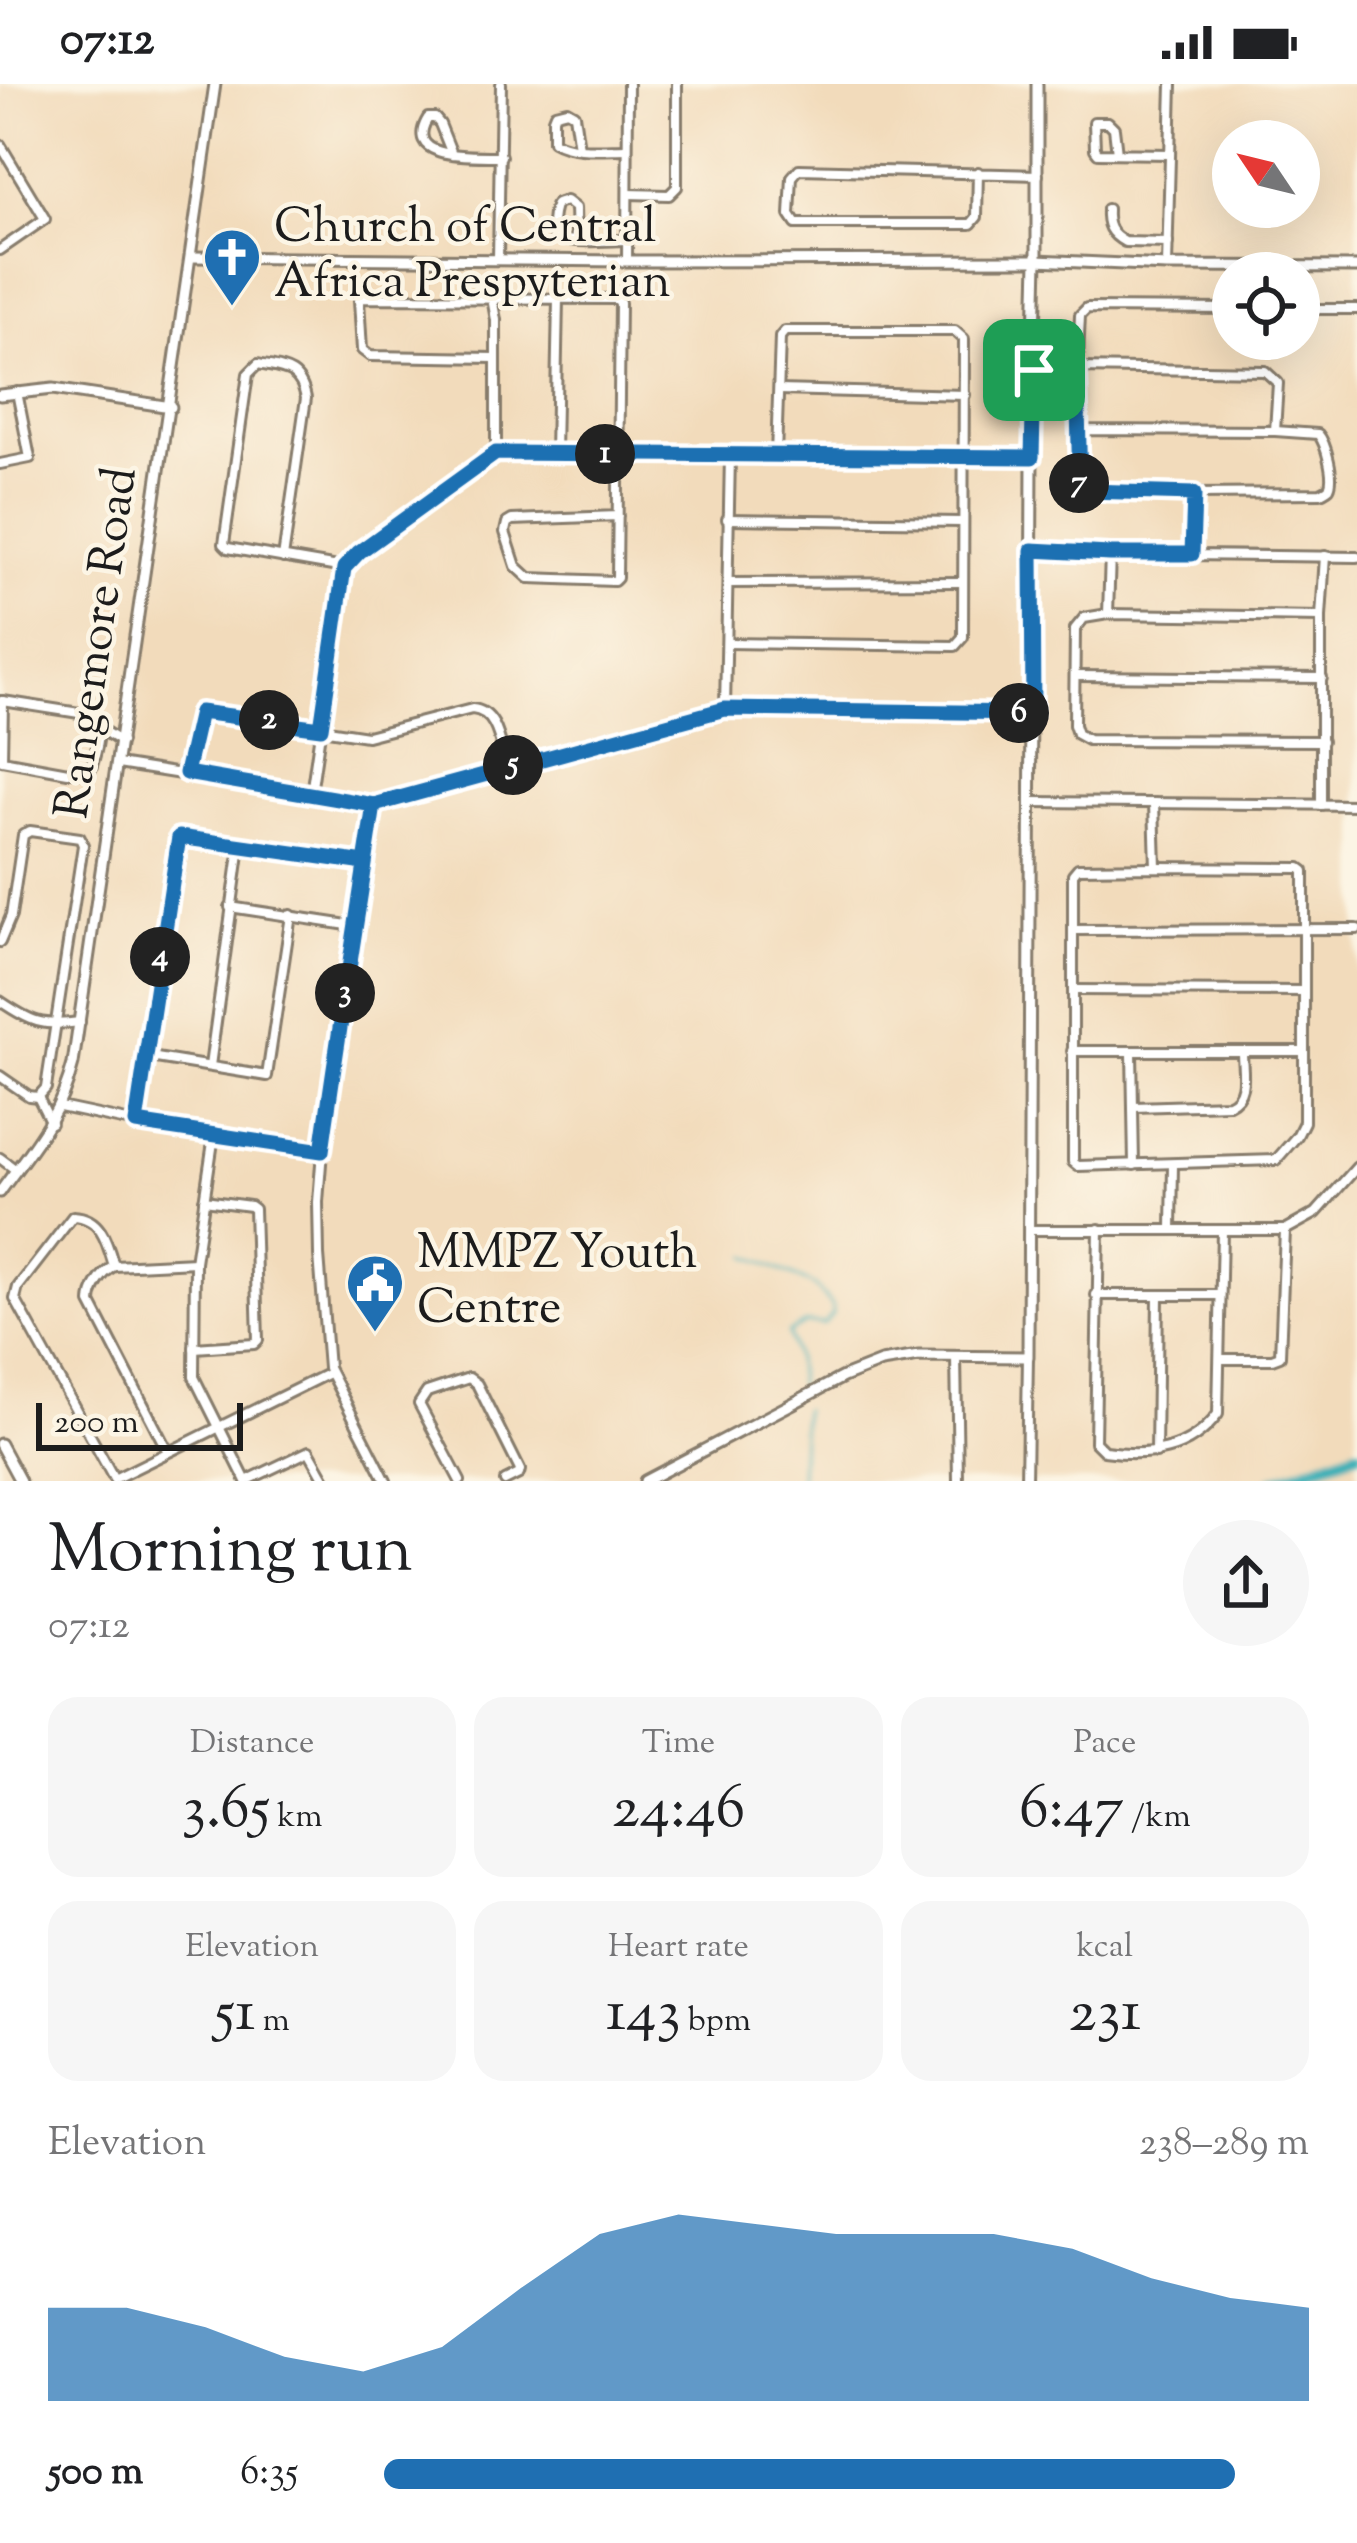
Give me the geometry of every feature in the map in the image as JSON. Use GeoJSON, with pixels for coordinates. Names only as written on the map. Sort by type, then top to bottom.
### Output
{"type":"FeatureCollection","features":[{"type":"Feature","properties":{"kind":"street","name":"Rangemore Road"},"geometry":{"type":"LineString","coordinates":[[0,1192],[51,1123],[73,1064],[215,84]]}},
{"type":"Feature","properties":{"kind":"street"},"geometry":{"type":"LineString","coordinates":[[498,259],[501,84]]}},
{"type":"Feature","properties":{"kind":"street"},"geometry":{"type":"LineString","coordinates":[[627,261],[628,84]]}},
{"type":"Feature","properties":{"kind":"street"},"geometry":{"type":"LineString","coordinates":[[628,194],[669,195],[677,187],[677,84]]}},
{"type":"Feature","properties":{"kind":"street"},"geometry":{"type":"LineString","coordinates":[[1026,1481],[1037,84]]}},
{"type":"Feature","properties":{"kind":"street"},"geometry":{"type":"LineString","coordinates":[[1167,266],[1172,84]]}},
{"type":"Feature","properties":{"kind":"street"},"geometry":{"type":"LineString","coordinates":[[579,148],[574,114],[568,110],[556,113],[553,141],[559,146],[579,148],[627,149]]}},
{"type":"Feature","properties":{"kind":"street"},"geometry":{"type":"LineString","coordinates":[[452,154],[440,124],[428,118],[423,128],[427,146],[434,152],[452,154],[501,156]]}},
{"type":"Feature","properties":{"kind":"street"},"geometry":{"type":"LineString","coordinates":[[1117,153],[1114,128],[1108,122],[1094,122],[1096,151],[1117,153],[1170,154]]}},
{"type":"Feature","properties":{"kind":"street"},"geometry":{"type":"LineString","coordinates":[[0,144],[45,219],[0,250]]}},
{"type":"Feature","properties":{"kind":"street"},"geometry":{"type":"LineString","coordinates":[[978,172],[977,217],[971,224],[796,224],[790,215],[792,177],[799,169],[978,172],[1038,175]]}},
{"type":"Feature","properties":{"kind":"street"},"geometry":{"type":"LineString","coordinates":[[576,240],[575,208],[559,202],[554,207],[552,230],[562,240],[576,240],[626,240]]}},
{"type":"Feature","properties":{"kind":"street"},"geometry":{"type":"LineString","coordinates":[[1107,208],[1109,229],[1125,242],[1168,243]]}},
{"type":"Feature","properties":{"kind":"street"},"geometry":{"type":"LineString","coordinates":[[191,256],[1037,260],[1357,267]]}},
{"type":"Feature","properties":{"kind":"street"},"geometry":{"type":"LineString","coordinates":[[495,358],[370,356],[362,350],[359,302],[363,298],[614,298],[620,303],[618,576],[614,581],[529,578],[516,566],[505,532],[512,520],[618,516]]}},
{"type":"Feature","properties":{"kind":"street"},"geometry":{"type":"LineString","coordinates":[[492,298],[496,453]]}},
{"type":"Feature","properties":{"kind":"street"},"geometry":{"type":"LineString","coordinates":[[554,454],[558,299]]}},
{"type":"Feature","properties":{"kind":"street"},"geometry":{"type":"LineString","coordinates":[[1077,430],[1318,434],[1326,445],[1331,484],[1327,490],[1087,491],[1078,482],[1077,430],[1077,368],[1080,315],[1088,308],[1212,309]]}},
{"type":"Feature","properties":{"kind":"street"},"geometry":{"type":"LineString","coordinates":[[1320,309],[1357,309]]}},
{"type":"Feature","properties":{"kind":"street"},"geometry":{"type":"LineString","coordinates":[[727,643],[955,646],[963,637],[964,339],[956,332],[785,331],[780,337],[776,456]]}},
{"type":"Feature","properties":{"kind":"street"},"geometry":{"type":"LineString","coordinates":[[284,558],[306,398],[296,375],[258,364],[248,374],[224,544],[228,548],[284,558],[344,568]]}},
{"type":"Feature","properties":{"kind":"street"},"geometry":{"type":"LineString","coordinates":[[1034,370],[1264,371],[1278,383],[1275,431]]}},
{"type":"Feature","properties":{"kind":"street"},"geometry":{"type":"LineString","coordinates":[[0,395],[53,389],[170,407]]}},
{"type":"Feature","properties":{"kind":"street"},"geometry":{"type":"LineString","coordinates":[[778,390],[964,395]]}},
{"type":"Feature","properties":{"kind":"street"},"geometry":{"type":"LineString","coordinates":[[0,464],[30,458],[17,392]]}},
{"type":"Feature","properties":{"kind":"street"},"geometry":{"type":"LineString","coordinates":[[311,794],[344,568],[359,552],[496,453],[1032,457]]}},
{"type":"Feature","properties":{"kind":"street"},"geometry":{"type":"LineString","coordinates":[[725,709],[730,455]]}},
{"type":"Feature","properties":{"kind":"street"},"geometry":{"type":"LineString","coordinates":[[1192,554],[1194,494]]}},
{"type":"Feature","properties":{"kind":"street"},"geometry":{"type":"LineString","coordinates":[[727,519],[962,522]]}},
{"type":"Feature","properties":{"kind":"street"},"geometry":{"type":"LineString","coordinates":[[1032,550],[1357,556]]}},
{"type":"Feature","properties":{"kind":"street"},"geometry":{"type":"LineString","coordinates":[[1108,614],[1110,554]]}},
{"type":"Feature","properties":{"kind":"street"},"geometry":{"type":"LineString","coordinates":[[1321,806],[1325,556]]}},
{"type":"Feature","properties":{"kind":"street"},"geometry":{"type":"LineString","coordinates":[[728,583],[964,582]]}},
{"type":"Feature","properties":{"kind":"street"},"geometry":{"type":"LineString","coordinates":[[1321,617],[1108,614],[1084,618],[1078,624],[1074,725],[1077,734],[1088,740],[1322,741]]}},
{"type":"Feature","properties":{"kind":"street"},"geometry":{"type":"LineString","coordinates":[[1075,676],[1322,678]]}},
{"type":"Feature","properties":{"kind":"street"},"geometry":{"type":"LineString","coordinates":[[2,701],[97,719],[88,773],[5,762],[1,758],[2,701]]}},
{"type":"Feature","properties":{"kind":"street"},"geometry":{"type":"LineString","coordinates":[[118,764],[374,805],[725,709],[1033,713]]}},
{"type":"Feature","properties":{"kind":"street"},"geometry":{"type":"LineString","coordinates":[[186,773],[200,712],[375,735],[483,710],[491,718],[507,767]]}},
{"type":"Feature","properties":{"kind":"street"},"geometry":{"type":"LineString","coordinates":[[99,728],[121,742]]}},
{"type":"Feature","properties":{"kind":"street"},"geometry":{"type":"LineString","coordinates":[[1032,802],[1357,805]]}},
{"type":"Feature","properties":{"kind":"street"},"geometry":{"type":"LineString","coordinates":[[1154,803],[1156,867]]}},
{"type":"Feature","properties":{"kind":"street"},"geometry":{"type":"LineString","coordinates":[[374,805],[318,1202],[329,1373],[382,1480]]}},
{"type":"Feature","properties":{"kind":"street"},"geometry":{"type":"LineString","coordinates":[[0,942],[10,925],[23,835],[30,831],[80,838],[57,1025],[46,1088],[38,1097]]}},
{"type":"Feature","properties":{"kind":"street"},"geometry":{"type":"LineString","coordinates":[[136,1123],[179,837],[365,863]]}},
{"type":"Feature","properties":{"kind":"street"},"geometry":{"type":"LineString","coordinates":[[210,1066],[240,845]]}},
{"type":"Feature","properties":{"kind":"street"},"geometry":{"type":"LineString","coordinates":[[1301,868],[1304,1122],[1282,1155],[1269,1162],[1074,1164],[1074,930],[1076,869],[1301,868]]}},
{"type":"Feature","properties":{"kind":"street"},"geometry":{"type":"LineString","coordinates":[[230,907],[354,926]]}},
{"type":"Feature","properties":{"kind":"street"},"geometry":{"type":"LineString","coordinates":[[145,1056],[264,1078],[291,915]]}},
{"type":"Feature","properties":{"kind":"street"},"geometry":{"type":"LineString","coordinates":[[1074,930],[1357,929]]}},
{"type":"Feature","properties":{"kind":"street"},"geometry":{"type":"LineString","coordinates":[[1073,990],[1303,991]]}},
{"type":"Feature","properties":{"kind":"street"},"geometry":{"type":"LineString","coordinates":[[0,1000],[31,1022],[80,1022]]}},
{"type":"Feature","properties":{"kind":"street"},"geometry":{"type":"LineString","coordinates":[[1072,1052],[1304,1052]]}},
{"type":"Feature","properties":{"kind":"street"},"geometry":{"type":"LineString","coordinates":[[1132,1052],[1135,1165]]}},
{"type":"Feature","properties":{"kind":"street"},"geometry":{"type":"LineString","coordinates":[[1134,1107],[1236,1101],[1242,1093],[1242,1052]]}},
{"type":"Feature","properties":{"kind":"street"},"geometry":{"type":"LineString","coordinates":[[0,1076],[38,1097]]}},
{"type":"Feature","properties":{"kind":"street"},"geometry":{"type":"LineString","coordinates":[[38,1097],[51,1123]]}},
{"type":"Feature","properties":{"kind":"street"},"geometry":{"type":"LineString","coordinates":[[60,1107],[322,1151]]}},
{"type":"Feature","properties":{"kind":"street"},"geometry":{"type":"LineString","coordinates":[[214,1135],[194,1262],[195,1382],[246,1481],[307,1450],[326,1481]]}},
{"type":"Feature","properties":{"kind":"street"},"geometry":{"type":"LineString","coordinates":[[0,1158],[16,1170]]}},
{"type":"Feature","properties":{"kind":"street"},"geometry":{"type":"LineString","coordinates":[[1172,1230],[1173,1164]]}},
{"type":"Feature","properties":{"kind":"street"},"geometry":{"type":"LineString","coordinates":[[1029,1230],[1285,1230],[1316,1213],[1357,1168]]}},
{"type":"Feature","properties":{"kind":"street"},"geometry":{"type":"LineString","coordinates":[[194,1348],[254,1345],[259,1340],[254,1209],[204,1200]]}},
{"type":"Feature","properties":{"kind":"street"},"geometry":{"type":"LineString","coordinates":[[114,1266],[103,1232],[80,1215],[73,1216],[18,1287],[15,1299],[112,1477],[118,1479],[329,1373]]}},
{"type":"Feature","properties":{"kind":"street"},"geometry":{"type":"LineString","coordinates":[[1099,1229],[1096,1445],[1109,1452],[1156,1453],[1174,1449],[1216,1418],[1220,1405],[1222,1230]]}},
{"type":"Feature","properties":{"kind":"street"},"geometry":{"type":"LineString","coordinates":[[1221,1359],[1280,1356],[1285,1230]]}},
{"type":"Feature","properties":{"kind":"street"},"geometry":{"type":"LineString","coordinates":[[168,1452],[91,1304],[94,1289],[114,1266],[194,1262]]}},
{"type":"Feature","properties":{"kind":"street"},"geometry":{"type":"LineString","coordinates":[[1096,1295],[1220,1295]]}},
{"type":"Feature","properties":{"kind":"street"},"geometry":{"type":"LineString","coordinates":[[1156,1453],[1158,1296]]}},
{"type":"Feature","properties":{"kind":"street"},"geometry":{"type":"LineString","coordinates":[[956,1356],[958,1481]]}},
{"type":"Feature","properties":{"kind":"street"},"geometry":{"type":"LineString","coordinates":[[645,1481],[868,1366],[895,1359],[1028,1357]]}},
{"type":"Feature","properties":{"kind":"street"},"geometry":{"type":"LineString","coordinates":[[460,1481],[419,1404],[427,1392],[469,1378],[477,1384],[520,1470],[506,1481]]}},
{"type":"Feature","properties":{"kind":"street"},"geometry":{"type":"LineString","coordinates":[[0,1444],[20,1481]]}},
{"type":"Feature","properties":{"kind":"waterway"},"geometry":{"type":"LineString","coordinates":[[748,1256],[814,1285],[833,1307],[824,1324],[806,1323],[788,1333],[798,1384]]}},
{"type":"Feature","properties":{"kind":"waterway"},"geometry":{"type":"LineString","coordinates":[[800,1481],[803,1409]]}},
{"type":"Feature","properties":{"kind":"waterway"},"geometry":{"type":"LineString","coordinates":[[1274,1481],[1357,1452]]}},
{"type":"Feature","properties":{"kind":"place","name":"Church of Central Africa Prespyterian"},"geometry":{"type":"Point","coordinates":[232,308]}},
{"type":"Feature","properties":{"kind":"place","name":"MMPZ Youth Centre"},"geometry":{"type":"Point","coordinates":[375,1334]}},
{"type":"Feature","properties":{"kind":"route"},"geometry":{"type":"LineString","coordinates":[[1034,370],[1032,457],[496,453],[359,552],[344,568],[321,728],[203,711],[197,717],[186,773],[374,805],[322,1151],[136,1123],[179,837],[365,863],[374,805],[725,709],[1033,713],[1032,550],[1192,554],[1194,494],[1087,491],[1080,486],[1077,368],[1034,370]]}}]}
